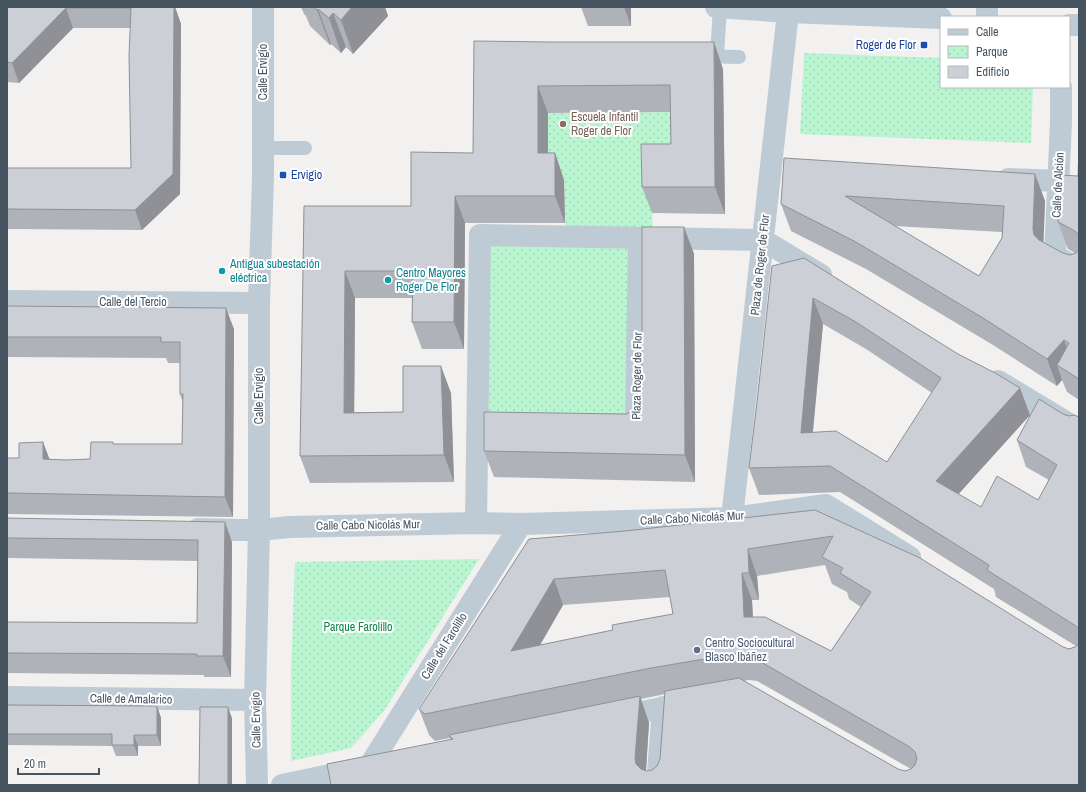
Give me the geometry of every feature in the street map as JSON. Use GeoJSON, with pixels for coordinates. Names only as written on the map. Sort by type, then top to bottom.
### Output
{"type":"FeatureCollection","features":[{"type":"Feature","properties":{"kind":"street","name":"Calle Ervigio"},"geometry":{"type":"LineString","coordinates":[[257,785],[255,700],[259,530],[259,303],[263,177],[263,7]]}},
{"type":"Feature","properties":{"kind":"street"},"geometry":{"type":"LineString","coordinates":[[716,7],[788,12],[940,18]]}},
{"type":"Feature","properties":{"kind":"street","name":"Plaza de Roger de Flor"},"geometry":{"type":"LineString","coordinates":[[732,518],[788,12]]}},
{"type":"Feature","properties":{"kind":"street","name":"Calle de Alción"},"geometry":{"type":"LineString","coordinates":[[1062,88],[1070,125],[1058,181],[1055,256],[1079,269]]}},
{"type":"Feature","properties":{"kind":"street"},"geometry":{"type":"LineString","coordinates":[[771,166],[794,167]]}},
{"type":"Feature","properties":{"kind":"street"},"geometry":{"type":"LineString","coordinates":[[988,178],[1058,181]]}},
{"type":"Feature","properties":{"kind":"street"},"geometry":{"type":"LineString","coordinates":[[476,523],[485,426],[480,235],[763,240],[837,284]]}},
{"type":"Feature","properties":{"kind":"street","name":"Plaza Roger de Flor"},"geometry":{"type":"LineString","coordinates":[[604,427],[636,428],[639,238]]}},
{"type":"Feature","properties":{"kind":"street","name":"Calle del Tercio"},"geometry":{"type":"LineString","coordinates":[[7,301],[259,303]]}},
{"type":"Feature","properties":{"kind":"street"},"geometry":{"type":"LineString","coordinates":[[978,370],[1079,430]]}},
{"type":"Feature","properties":{"kind":"street","name":"Calle Cabo Nicolás Mur"},"geometry":{"type":"LineString","coordinates":[[182,529],[259,530],[290,527],[476,523],[521,524],[732,518],[826,505],[926,567]]}},
{"type":"Feature","properties":{"kind":"street","name":"Calle del Farolillo"},"geometry":{"type":"LineString","coordinates":[[368,768],[521,524]]}},
{"type":"Feature","properties":{"kind":"street","name":"Calle de Amalarico"},"geometry":{"type":"LineString","coordinates":[[7,697],[255,700]]}},
{"type":"Feature","properties":{"kind":"street"},"geometry":{"type":"LineString","coordinates":[[593,722],[714,698]]}},
{"type":"Feature","properties":{"kind":"street"},"geometry":{"type":"LineString","coordinates":[[657,785],[663,707]]}},
{"type":"Feature","properties":{"kind":"street"},"geometry":{"type":"LineString","coordinates":[[282,785],[391,763]]}},
{"type":"Feature","properties":{"kind":"lane"},"geometry":{"type":"LineString","coordinates":[[717,56],[720,7]]}},
{"type":"Feature","properties":{"kind":"lane"},"geometry":{"type":"LineString","coordinates":[[686,55],[739,57]]}},
{"type":"Feature","properties":{"kind":"lane"},"geometry":{"type":"LineString","coordinates":[[263,148],[305,148]]}},
{"type":"Feature","properties":{"kind":"green space"},"geometry":{"type":"Polygon","coordinates":[[[804,53],[940,58],[940,88],[1033,88],[1031,143],[800,134],[804,53]]]}},
{"type":"Feature","properties":{"kind":"green space"},"geometry":{"type":"Polygon","coordinates":[[[680,112],[681,171],[651,171],[653,238],[636,428],[477,426],[480,235],[566,236],[564,180],[548,180],[548,113],[680,112]]]}},
{"type":"Feature","properties":{"kind":"green space","name":"Parque Farolillo"},"geometry":{"type":"Polygon","coordinates":[[[479,559],[384,711],[351,748],[291,761],[291,670],[295,562],[479,559]]]}},
{"type":"Feature","properties":{"kind":"building"},"geometry":{"type":"Polygon","coordinates":[[[7,7],[174,7],[173,174],[135,210],[7,209],[7,168],[131,168],[129,55],[131,8],[66,8],[12,63],[7,62],[7,7]]]}},
{"type":"Feature","properties":{"kind":"building"},"geometry":{"type":"Polygon","coordinates":[[[314,7],[352,7],[341,20],[333,13],[329,18],[314,7]]]}},
{"type":"Feature","properties":{"kind":"building"},"geometry":{"type":"Polygon","coordinates":[[[474,41],[714,42],[715,187],[642,187],[641,144],[671,144],[670,85],[538,86],[538,153],[555,153],[555,196],[455,196],[454,322],[412,322],[413,271],[345,271],[344,413],[403,412],[403,366],[441,366],[444,455],[300,456],[304,206],[411,206],[411,152],[473,153],[474,41]]]}},
{"type":"Feature","properties":{"kind":"building"},"geometry":{"type":"Polygon","coordinates":[[[1079,149],[1079,235],[1075,231],[1058,222],[1060,175],[1078,176],[1079,149]]]}},
{"type":"Feature","properties":{"kind":"building"},"geometry":{"type":"Polygon","coordinates":[[[784,158],[1035,174],[1034,235],[1039,240],[1063,253],[1070,255],[1076,253],[1079,249],[1079,379],[1057,365],[1069,343],[1064,340],[1047,359],[983,318],[856,242],[781,204],[784,158]],[[845,196],[979,276],[1002,238],[1004,206],[845,196]]]}},
{"type":"Feature","properties":{"kind":"building"},"geometry":{"type":"Polygon","coordinates":[[[642,227],[684,227],[685,455],[484,451],[484,412],[626,414],[633,411],[642,411],[642,227]]]}},
{"type":"Feature","properties":{"kind":"building"},"geometry":{"type":"Polygon","coordinates":[[[804,258],[958,354],[997,374],[1020,388],[936,481],[981,507],[997,476],[1038,500],[1057,465],[1017,440],[1039,399],[1063,414],[1079,417],[1079,629],[987,570],[989,565],[830,466],[749,468],[772,266],[804,258]],[[813,298],[801,433],[836,431],[887,462],[941,378],[856,322],[813,298]]]}},
{"type":"Feature","properties":{"kind":"building"},"geometry":{"type":"Polygon","coordinates":[[[7,306],[226,308],[225,497],[7,493],[7,458],[19,458],[19,443],[43,442],[43,459],[66,460],[90,459],[91,442],[113,442],[113,444],[182,444],[183,394],[180,394],[180,342],[161,342],[161,337],[7,337],[7,306]]]}},
{"type":"Feature","properties":{"kind":"building"},"geometry":{"type":"Polygon","coordinates":[[[815,510],[920,558],[1063,647],[1069,649],[1079,644],[1079,784],[331,785],[327,764],[453,739],[449,735],[640,696],[635,758],[636,764],[641,769],[647,771],[652,770],[657,766],[660,759],[665,691],[739,678],[898,769],[905,771],[911,769],[915,765],[917,758],[915,752],[910,747],[747,654],[740,653],[651,668],[425,714],[419,709],[529,539],[625,531],[815,510]],[[833,536],[748,549],[749,573],[742,573],[744,617],[765,617],[831,651],[871,592],[840,573],[843,568],[822,557],[833,536]],[[665,570],[554,579],[511,651],[613,630],[612,625],[673,614],[665,570]]]}},
{"type":"Feature","properties":{"kind":"building"},"geometry":{"type":"Polygon","coordinates":[[[7,518],[225,522],[223,656],[197,656],[197,654],[7,653],[7,622],[197,623],[198,540],[7,538],[7,518]]]}},
{"type":"Feature","properties":{"kind":"building"},"geometry":{"type":"Polygon","coordinates":[[[7,705],[157,706],[157,735],[134,735],[134,745],[112,745],[112,734],[7,734],[7,705]]]}},
{"type":"Feature","properties":{"kind":"building"},"geometry":{"type":"Polygon","coordinates":[[[200,707],[228,707],[228,785],[199,785],[200,707]]]}},
{"type":"Feature","properties":{"kind":"place","name":"Roger de Flor"},"geometry":{"type":"Point","coordinates":[924,45]}},
{"type":"Feature","properties":{"kind":"place","name":"Escuela Infantil Roger de Flor"},"geometry":{"type":"Point","coordinates":[563,124]}},
{"type":"Feature","properties":{"kind":"place","name":"Ervigio"},"geometry":{"type":"Point","coordinates":[283,175]}},
{"type":"Feature","properties":{"kind":"place","name":"Antigua subestación eléctrica"},"geometry":{"type":"Point","coordinates":[222,271]}},
{"type":"Feature","properties":{"kind":"place","name":"Centro Mayores Roger De Flor"},"geometry":{"type":"Point","coordinates":[388,280]}},
{"type":"Feature","properties":{"kind":"place","name":"Centro Sociocultural Blasco Ibáñez"},"geometry":{"type":"Point","coordinates":[697,650]}}]}
